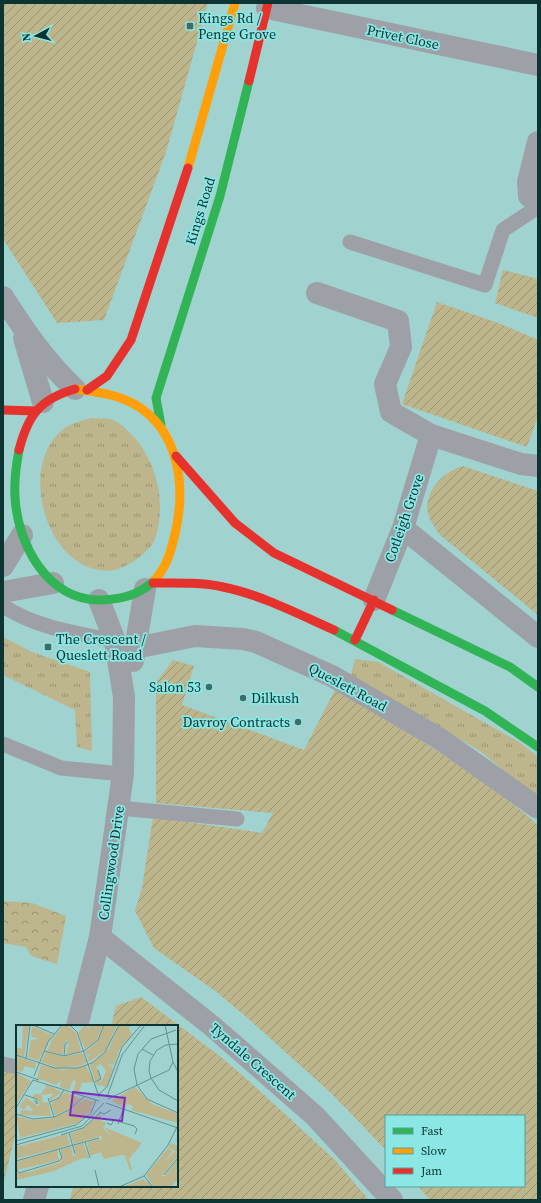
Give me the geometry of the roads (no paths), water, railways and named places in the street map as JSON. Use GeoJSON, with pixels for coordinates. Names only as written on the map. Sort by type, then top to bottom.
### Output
{"type":"FeatureCollection","features":[{"type":"Feature","properties":{"kind":"main road","name":"Kings Road"},"geometry":{"type":"LineString","coordinates":[[81,389],[107,376],[131,340],[186,175],[235,3]]}},
{"type":"Feature","properties":{"kind":"main road","name":"Kings Road"},"geometry":{"type":"LineString","coordinates":[[161,425],[156,398],[220,196],[268,6]]}},
{"type":"Feature","properties":{"kind":"main road"},"geometry":{"type":"LineString","coordinates":[[81,389],[110,394],[135,404],[161,425],[175,455],[182,486],[182,508],[172,551],[164,569],[149,586],[131,596],[99,600],[76,597],[53,583],[28,551],[16,510],[16,481],[20,444],[40,407],[56,394],[81,389]]}},
{"type":"Feature","properties":{"kind":"main road"},"geometry":{"type":"LineString","coordinates":[[3,410],[40,407]]}},
{"type":"Feature","properties":{"kind":"main road"},"geometry":{"type":"LineString","coordinates":[[175,455],[235,523],[274,553],[510,667],[538,687]]}},
{"type":"Feature","properties":{"kind":"main road"},"geometry":{"type":"LineString","coordinates":[[3,500],[16,510]]}},
{"type":"Feature","properties":{"kind":"main road"},"geometry":{"type":"LineString","coordinates":[[149,586],[183,583],[223,587],[275,603],[355,640],[485,711],[538,747]]}},
{"type":"Feature","properties":{"kind":"main road"},"geometry":{"type":"LineString","coordinates":[[355,640],[374,600]]}},
{"type":"Feature","properties":{"kind":"street","name":"Privet Close"},"geometry":{"type":"LineString","coordinates":[[268,6],[538,65]]}},
{"type":"Feature","properties":{"kind":"street"},"geometry":{"type":"LineString","coordinates":[[538,142],[528,182],[529,196],[538,203]]}},
{"type":"Feature","properties":{"kind":"street"},"geometry":{"type":"LineString","coordinates":[[317,293],[398,322],[401,347],[385,384],[391,412],[431,435],[521,464],[538,466]]}},
{"type":"Feature","properties":{"kind":"street"},"geometry":{"type":"LineString","coordinates":[[4,302],[58,373],[81,389]]}},
{"type":"Feature","properties":{"kind":"street"},"geometry":{"type":"LineString","coordinates":[[20,325],[40,407]]}},
{"type":"Feature","properties":{"kind":"street","name":"Cotleigh Grove"},"geometry":{"type":"LineString","coordinates":[[374,600],[403,528],[431,435]]}},
{"type":"Feature","properties":{"kind":"street"},"geometry":{"type":"LineString","coordinates":[[403,528],[538,637]]}},
{"type":"Feature","properties":{"kind":"street"},"geometry":{"type":"LineString","coordinates":[[3,566],[22,534]]}},
{"type":"Feature","properties":{"kind":"street"},"geometry":{"type":"LineString","coordinates":[[3,592],[53,583]]}},
{"type":"Feature","properties":{"kind":"street","name":"Collingwood Drive"},"geometry":{"type":"LineString","coordinates":[[124,697],[149,586]]}},
{"type":"Feature","properties":{"kind":"street","name":"Collingwood Drive"},"geometry":{"type":"LineString","coordinates":[[77,1025],[100,937],[123,774],[124,697],[114,641],[99,600]]}},
{"type":"Feature","properties":{"kind":"street","name":"Queslett Road"},"geometry":{"type":"LineString","coordinates":[[135,648],[195,636],[243,639],[256,642],[332,676],[433,735],[538,808]]}},
{"type":"Feature","properties":{"kind":"street","name":"Tyndale Crescent"},"geometry":{"type":"LineString","coordinates":[[100,937],[212,1026],[315,1116],[392,1200]]}},
{"type":"Feature","properties":{"kind":"street"},"geometry":{"type":"LineString","coordinates":[[34,1200],[38,1187]]}},
{"type":"Feature","properties":{"kind":"lane"},"geometry":{"type":"LineString","coordinates":[[350,242],[485,285],[503,230],[538,207]]}},
{"type":"Feature","properties":{"kind":"lane"},"geometry":{"type":"LineString","coordinates":[[3,606],[18,616],[51,628],[114,641]]}},
{"type":"Feature","properties":{"kind":"lane"},"geometry":{"type":"LineString","coordinates":[[3,744],[61,768],[123,774]]}},
{"type":"Feature","properties":{"kind":"lane"},"geometry":{"type":"LineString","coordinates":[[119,808],[237,819]]}},
{"type":"Feature","properties":{"kind":"lane"},"geometry":{"type":"LineString","coordinates":[[3,1064],[16,1067]]}},
{"type":"Feature","properties":{"kind":"place","name":"Kings Rd / Penge Grove"},"geometry":{"type":"Point","coordinates":[190,26]}},
{"type":"Feature","properties":{"kind":"place","name":"The Crescent / Queslett Road"},"geometry":{"type":"Point","coordinates":[48,647]}},
{"type":"Feature","properties":{"kind":"place","name":"Salon 53"},"geometry":{"type":"Point","coordinates":[209,687]}},
{"type":"Feature","properties":{"kind":"place","name":"Dilkush"},"geometry":{"type":"Point","coordinates":[243,698]}},
{"type":"Feature","properties":{"kind":"place","name":"Davroy Contracts"},"geometry":{"type":"Point","coordinates":[298,722]}}]}
